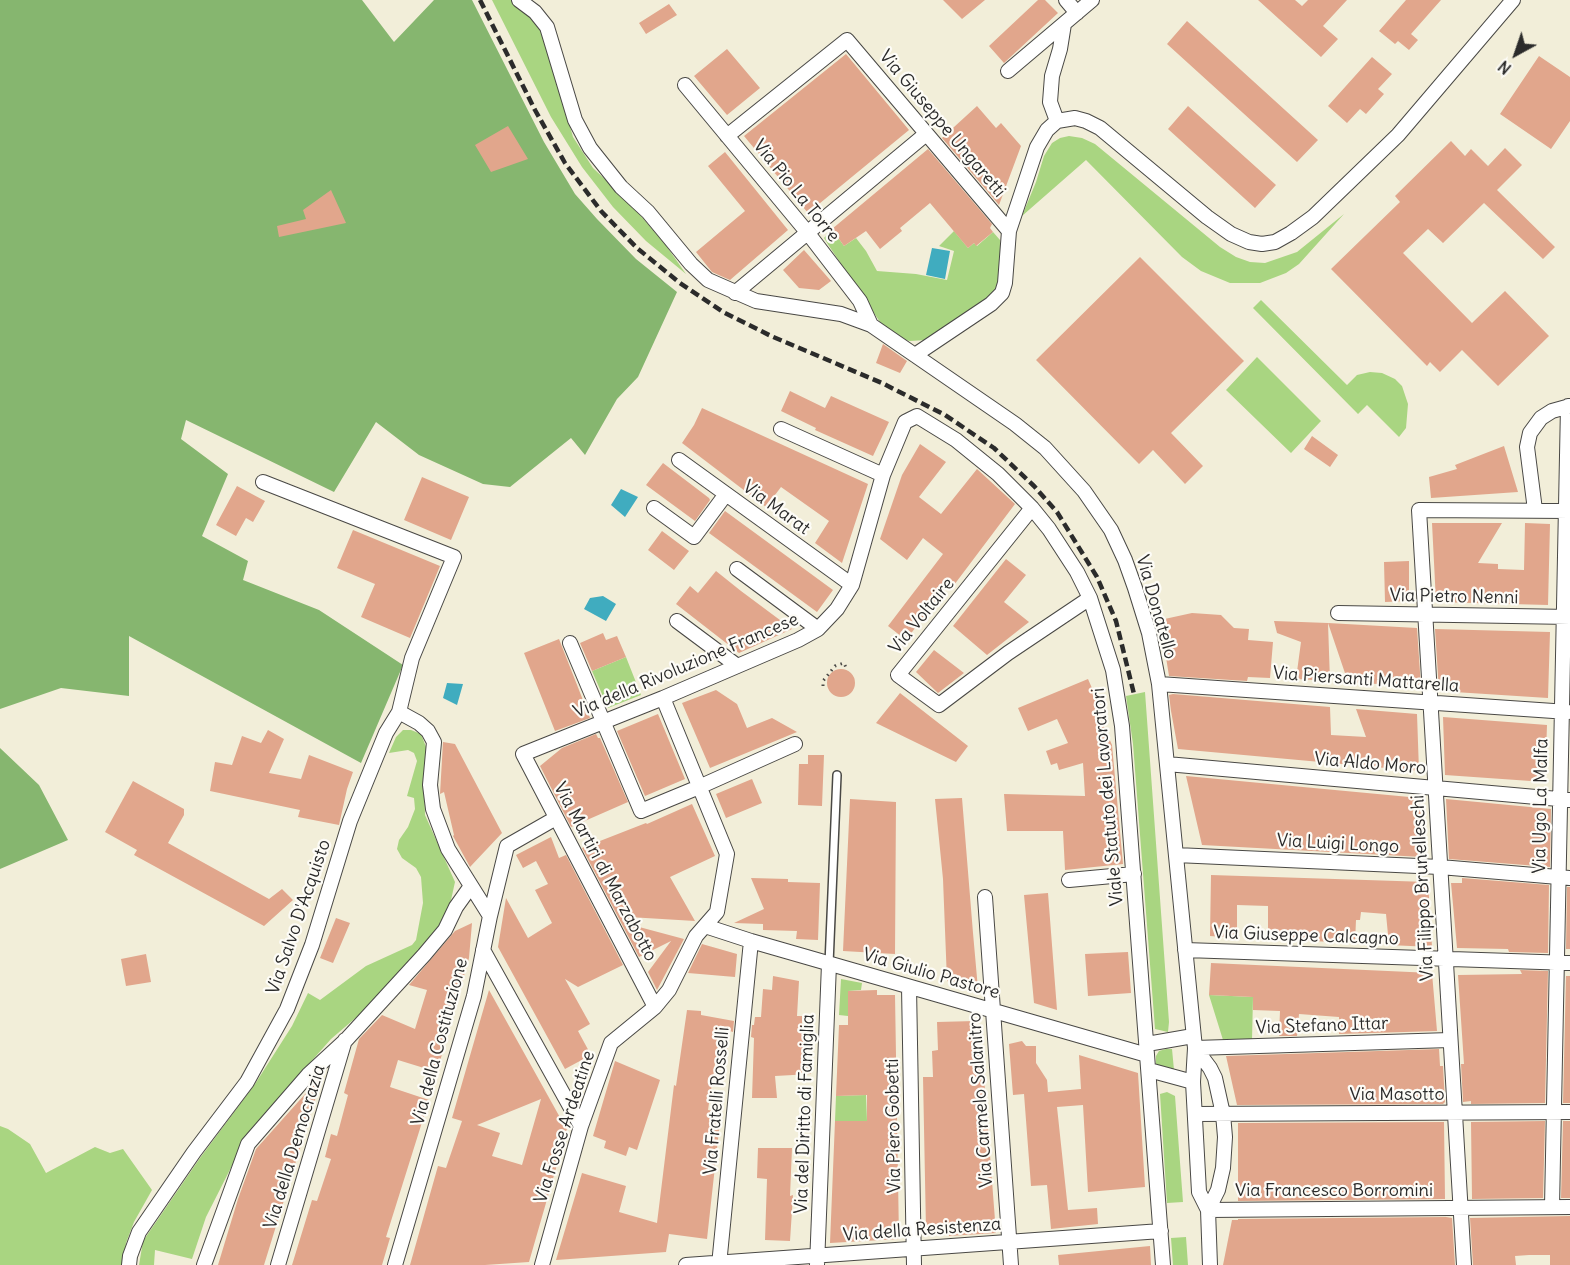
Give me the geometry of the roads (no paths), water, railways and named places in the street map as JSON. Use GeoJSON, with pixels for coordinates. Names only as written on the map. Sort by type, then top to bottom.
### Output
{"type":"FeatureCollection","features":[{"type":"Feature","properties":{"kind":"street","name":"Via Donatello"},"geometry":{"type":"LineString","coordinates":[[519,0],[535,12],[547,27],[575,120],[590,148],[608,172],[648,212],[691,264],[708,280],[756,301],[841,314],[871,325],[1015,424],[1045,448],[1069,473],[1111,530],[1136,588],[1149,633],[1159,684],[1194,1042],[1192,1082],[1199,1192],[1208,1210]]}},
{"type":"Feature","properties":{"kind":"street"},"geometry":{"type":"LineString","coordinates":[[1066,0],[1077,13]]}},
{"type":"Feature","properties":{"kind":"street"},"geometry":{"type":"LineString","coordinates":[[1008,71],[1092,0]]}},
{"type":"Feature","properties":{"kind":"street"},"geometry":{"type":"LineString","coordinates":[[915,355],[991,304],[1002,293],[1005,283],[1009,231],[1037,147],[1047,130],[1057,121],[1075,118],[1100,128],[1207,217],[1231,234],[1249,242],[1262,244],[1275,242],[1313,217],[1398,135],[1513,0]]}},
{"type":"Feature","properties":{"kind":"street"},"geometry":{"type":"LineString","coordinates":[[1057,121],[1050,102],[1052,76],[1064,24]]}},
{"type":"Feature","properties":{"kind":"street","name":"Via Giuseppe Ungaretti"},"geometry":{"type":"LineString","coordinates":[[728,136],[847,40],[1009,231]]}},
{"type":"Feature","properties":{"kind":"street","name":"Via Pio La Torre"},"geometry":{"type":"LineString","coordinates":[[685,85],[807,232],[860,301],[871,325]]}},
{"type":"Feature","properties":{"kind":"street"},"geometry":{"type":"LineString","coordinates":[[735,293],[926,134]]}},
{"type":"Feature","properties":{"kind":"street"},"geometry":{"type":"LineString","coordinates":[[1568,511],[1534,510],[1527,447],[1530,433],[1541,418],[1551,411],[1569,405]]}},
{"type":"Feature","properties":{"kind":"street","name":"Via Ugo La Malfa"},"geometry":{"type":"LineString","coordinates":[[1552,1207],[1553,1112],[1563,963],[1569,405]]}},
{"type":"Feature","properties":{"kind":"street","name":"Viale Statuto dei Lavoratori"},"geometry":{"type":"LineString","coordinates":[[905,422],[917,416],[956,440],[998,474],[1032,508],[1072,563],[1090,597],[1106,644],[1118,693],[1122,726],[1163,1265]]}},
{"type":"Feature","properties":{"kind":"street","name":"Via della Rivoluzione Francese"},"geometry":{"type":"LineString","coordinates":[[523,754],[663,698],[818,629],[837,609],[852,585],[883,475],[905,422]]}},
{"type":"Feature","properties":{"kind":"street"},"geometry":{"type":"LineString","coordinates":[[781,429],[883,475]]}},
{"type":"Feature","properties":{"kind":"street","name":"Via Marat"},"geometry":{"type":"LineString","coordinates":[[679,460],[852,585]]}},
{"type":"Feature","properties":{"kind":"street","name":"Via Salvo D'Acquisto"},"geometry":{"type":"LineString","coordinates":[[129,1265],[140,1232],[194,1152],[247,1082],[287,1009],[312,945],[350,821],[386,733],[399,711],[412,658],[454,556],[263,482]]}},
{"type":"Feature","properties":{"kind":"street"},"geometry":{"type":"LineString","coordinates":[[654,508],[694,537],[726,494]]}},
{"type":"Feature","properties":{"kind":"street","name":"Via Voltaire"},"geometry":{"type":"LineString","coordinates":[[1032,508],[898,675],[939,705],[1008,653],[1090,597]]}},
{"type":"Feature","properties":{"kind":"street","name":"Via Filippo Brunelleschi"},"geometry":{"type":"LineString","coordinates":[[1464,1265],[1419,510],[1534,510]]}},
{"type":"Feature","properties":{"kind":"street"},"geometry":{"type":"LineString","coordinates":[[737,569],[818,629]]}},
{"type":"Feature","properties":{"kind":"street","name":"Via Pietro Nenni"},"geometry":{"type":"LineString","coordinates":[[1338,613],[1567,617]]}},
{"type":"Feature","properties":{"kind":"street"},"geometry":{"type":"LineString","coordinates":[[677,621],[736,665]]}},
{"type":"Feature","properties":{"kind":"street"},"geometry":{"type":"LineString","coordinates":[[570,643],[641,811],[795,744]]}},
{"type":"Feature","properties":{"kind":"street","name":"Via Piersanti Mattarella"},"geometry":{"type":"LineString","coordinates":[[1159,684],[1566,712]]}},
{"type":"Feature","properties":{"kind":"street","name":"Via Fosse Ardeatine"},"geometry":{"type":"LineString","coordinates":[[542,1265],[581,1126],[611,1043],[655,1006],[669,990],[696,936],[717,912],[727,854],[663,698]]}},
{"type":"Feature","properties":{"kind":"street"},"geometry":{"type":"LineString","coordinates":[[399,711],[419,723],[428,731],[434,742],[430,785],[432,809],[448,849],[490,916]]}},
{"type":"Feature","properties":{"kind":"street","name":"Via Martiri di Marzabotto"},"geometry":{"type":"LineString","coordinates":[[523,754],[655,1006]]}},
{"type":"Feature","properties":{"kind":"street","name":"Via Aldo Moro"},"geometry":{"type":"LineString","coordinates":[[1167,764],[1565,799]]}},
{"type":"Feature","properties":{"kind":"street","name":"Via della Costituzione"},"geometry":{"type":"LineString","coordinates":[[395,1265],[474,996],[507,846],[556,818]]}},
{"type":"Feature","properties":{"kind":"street","name":"Via Luigi Longo"},"geometry":{"type":"LineString","coordinates":[[1176,855],[1440,867],[1564,878]]}},
{"type":"Feature","properties":{"kind":"street"},"geometry":{"type":"LineString","coordinates":[[1069,880],[1134,874]]}},
{"type":"Feature","properties":{"kind":"street"},"geometry":{"type":"LineString","coordinates":[[204,1265],[248,1144],[308,1075],[346,1040],[424,956],[445,930],[456,907],[471,886]]}},
{"type":"Feature","properties":{"kind":"street","name":"Via Carmelo Salanitro"},"geometry":{"type":"LineString","coordinates":[[985,897],[1011,1265]]}},
{"type":"Feature","properties":{"kind":"street","name":"Via Giulio Pastore"},"geometry":{"type":"LineString","coordinates":[[705,926],[992,1011],[1147,1050]]}},
{"type":"Feature","properties":{"kind":"street","name":"Via Fratelli Rosselli"},"geometry":{"type":"LineString","coordinates":[[720,1264],[751,941]]}},
{"type":"Feature","properties":{"kind":"street"},"geometry":{"type":"LineString","coordinates":[[483,950],[581,1126]]}},
{"type":"Feature","properties":{"kind":"street","name":"Via Giuseppe Calcagno"},"geometry":{"type":"LineString","coordinates":[[1185,950],[1563,963]]}},
{"type":"Feature","properties":{"kind":"street","name":"Via del Diritto di Famiglia"},"geometry":{"type":"LineString","coordinates":[[818,1260],[829,964]]}},
{"type":"Feature","properties":{"kind":"street","name":"Via Piero Gobetti"},"geometry":{"type":"LineString","coordinates":[[909,987],[914,1265]]}},
{"type":"Feature","properties":{"kind":"street","name":"Via della Democrazia"},"geometry":{"type":"LineString","coordinates":[[278,1265],[346,1040]]}},
{"type":"Feature","properties":{"kind":"street","name":"Via Stefano Ittar"},"geometry":{"type":"LineString","coordinates":[[1147,1050],[1194,1042],[1450,1040]]}},
{"type":"Feature","properties":{"kind":"street"},"geometry":{"type":"LineString","coordinates":[[1194,1042],[1215,1078],[1224,1114],[1222,1168],[1218,1190],[1208,1210],[1210,1265]]}},
{"type":"Feature","properties":{"kind":"street"},"geometry":{"type":"LineString","coordinates":[[1149,1070],[1192,1082]]}},
{"type":"Feature","properties":{"kind":"street","name":"Via Masotto"},"geometry":{"type":"LineString","coordinates":[[1195,1114],[1570,1112]]}},
{"type":"Feature","properties":{"kind":"street","name":"Via Francesco Borromini"},"geometry":{"type":"LineString","coordinates":[[1208,1210],[1570,1207]]}},
{"type":"Feature","properties":{"kind":"street","name":"Via della Resistenza"},"geometry":{"type":"LineString","coordinates":[[686,1265],[818,1260],[914,1248],[1161,1231]]}},
{"type":"Feature","properties":{"kind":"lane"},"geometry":{"type":"LineString","coordinates":[[829,964],[837,775]]}},
{"type":"Feature","properties":{"kind":"water"},"geometry":{"type":"Polygon","coordinates":[[[932,248],[950,251],[945,279],[926,275],[932,248]]]}},
{"type":"Feature","properties":{"kind":"water"},"geometry":{"type":"Polygon","coordinates":[[[621,489],[638,497],[625,517],[611,505],[621,489]]]}},
{"type":"Feature","properties":{"kind":"water"},"geometry":{"type":"Polygon","coordinates":[[[603,596],[616,604],[606,621],[584,609],[590,598],[603,596]]]}},
{"type":"Feature","properties":{"kind":"water"},"geometry":{"type":"Polygon","coordinates":[[[447,683],[463,684],[457,705],[443,698],[447,683]]]}},
{"type":"Feature","properties":{"kind":"railway"},"geometry":{"type":"LineString","coordinates":[[480,0],[535,110],[565,163],[601,211],[637,248],[680,283],[723,312],[771,336],[882,383],[945,415],[994,448],[1034,486],[1057,512],[1097,577],[1116,621],[1134,694]]}}]}
